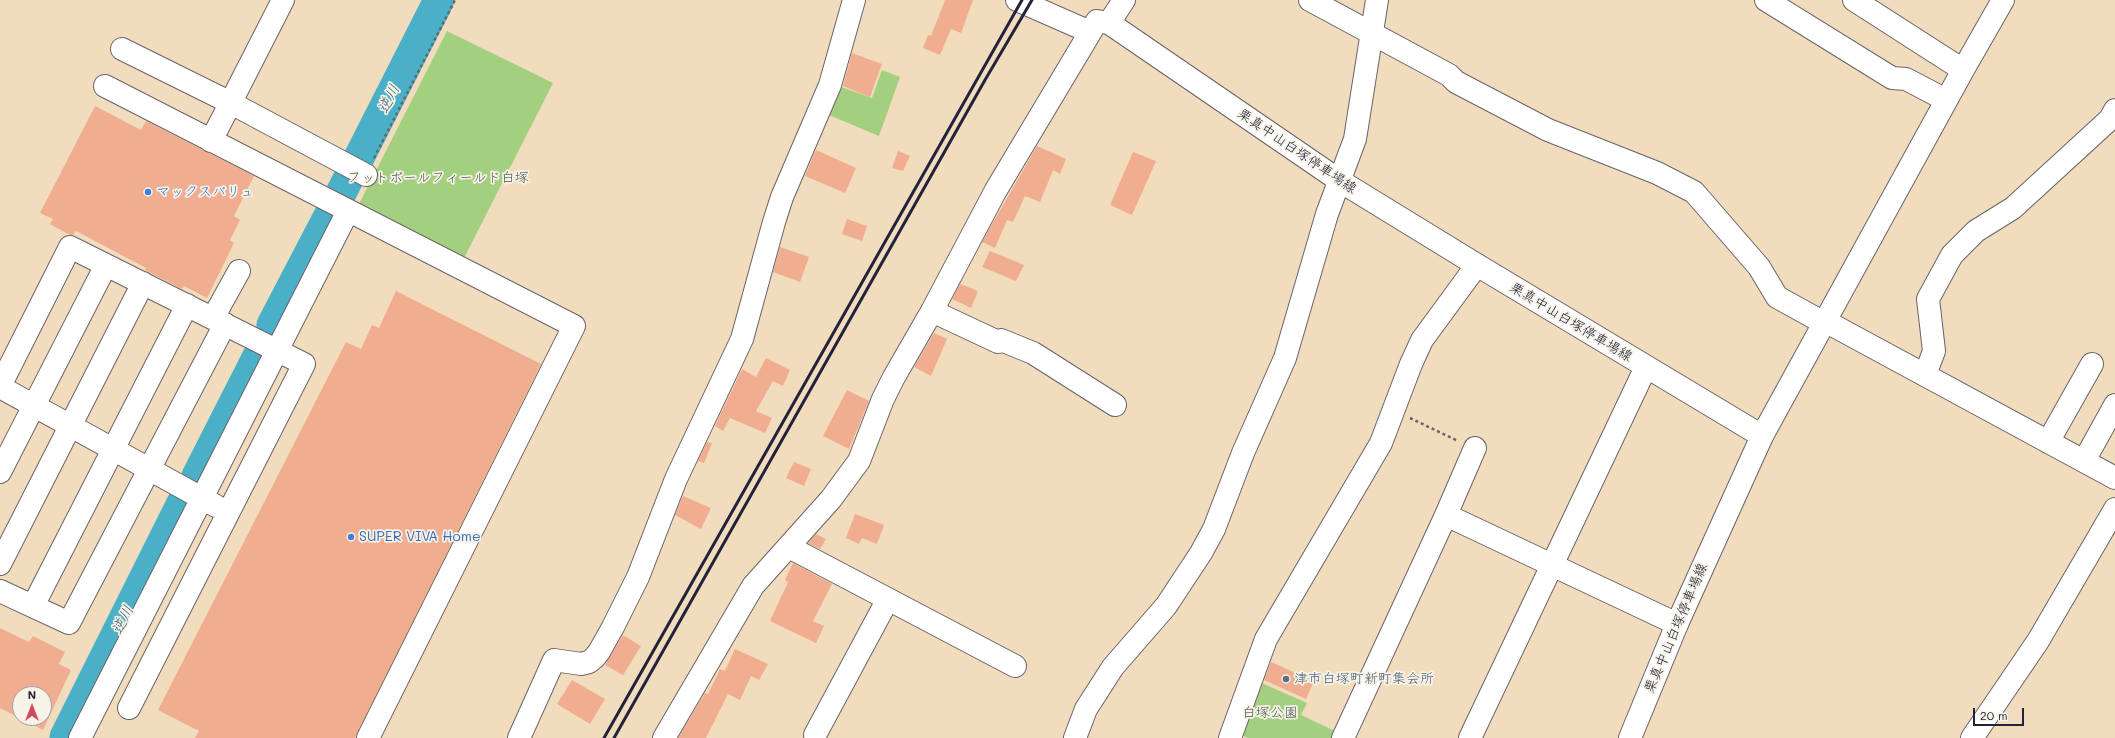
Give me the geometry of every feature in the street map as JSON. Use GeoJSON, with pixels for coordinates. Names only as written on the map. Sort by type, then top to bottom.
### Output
{"type":"FeatureCollection","features":[{"type":"Feature","properties":{"kind":"street"},"geometry":{"type":"LineString","coordinates":[[211,141],[283,0]]}},
{"type":"Feature","properties":{"kind":"street"},"geometry":{"type":"LineString","coordinates":[[519,738],[554,660],[581,664],[589,662],[594,658],[613,627],[638,577],[676,479],[742,339],[782,197],[830,85],[854,0]]}},
{"type":"Feature","properties":{"kind":"street","name":"栗真中山白塚停車場線"},"geometry":{"type":"LineString","coordinates":[[1017,0],[1100,28],[1340,181],[1762,436],[1677,624],[1630,738]]}},
{"type":"Feature","properties":{"kind":"street"},"geometry":{"type":"LineString","coordinates":[[664,738],[753,586],[789,548],[831,499],[859,461],[886,392],[932,311],[996,190],[1100,28],[1124,0]]}},
{"type":"Feature","properties":{"kind":"street"},"geometry":{"type":"LineString","coordinates":[[1310,0],[1449,75],[1456,82],[1548,130],[1657,173],[1694,192],[1759,266],[1776,297],[1925,375],[2115,478]]}},
{"type":"Feature","properties":{"kind":"street"},"geometry":{"type":"LineString","coordinates":[[1075,738],[1086,709],[1113,667],[1175,594],[1202,553],[1214,529],[1243,453],[1285,358],[1327,214],[1355,139],[1377,0]]}},
{"type":"Feature","properties":{"kind":"street"},"geometry":{"type":"LineString","coordinates":[[1766,0],[1892,78],[1906,79],[1946,100]]}},
{"type":"Feature","properties":{"kind":"street"},"geometry":{"type":"LineString","coordinates":[[1854,0],[1963,70]]}},
{"type":"Feature","properties":{"kind":"street"},"geometry":{"type":"LineString","coordinates":[[1762,436],[1946,100],[2003,0]]}},
{"type":"Feature","properties":{"kind":"street"},"geometry":{"type":"LineString","coordinates":[[122,49],[231,103],[365,174]]}},
{"type":"Feature","properties":{"kind":"street"},"geometry":{"type":"LineString","coordinates":[[105,86],[574,326],[368,738]]}},
{"type":"Feature","properties":{"kind":"street"},"geometry":{"type":"LineString","coordinates":[[1925,375],[1934,351],[1928,299],[1952,255],[1987,223],[2014,208],[2110,119],[2115,110]]}},
{"type":"Feature","properties":{"kind":"street"},"geometry":{"type":"LineString","coordinates":[[80,738],[126,648],[265,344],[348,211]]}},
{"type":"Feature","properties":{"kind":"street"},"geometry":{"type":"LineString","coordinates":[[128,708],[304,364],[70,247],[1,381],[34,406],[228,512]]}},
{"type":"Feature","properties":{"kind":"street"},"geometry":{"type":"LineString","coordinates":[[0,472],[106,265]]}},
{"type":"Feature","properties":{"kind":"street"},"geometry":{"type":"LineString","coordinates":[[1230,738],[1266,639],[1349,500],[1381,443],[1422,340],[1477,265]]}},
{"type":"Feature","properties":{"kind":"street"},"geometry":{"type":"LineString","coordinates":[[0,591],[69,623],[149,469],[219,321],[239,271]]}},
{"type":"Feature","properties":{"kind":"street"},"geometry":{"type":"LineString","coordinates":[[0,564],[143,284]]}},
{"type":"Feature","properties":{"kind":"street"},"geometry":{"type":"LineString","coordinates":[[32,606],[187,306]]}},
{"type":"Feature","properties":{"kind":"street"},"geometry":{"type":"LineString","coordinates":[[932,311],[998,342],[1001,340],[1033,354],[1115,405]]}},
{"type":"Feature","properties":{"kind":"street"},"geometry":{"type":"LineString","coordinates":[[2048,442],[2092,364]]}},
{"type":"Feature","properties":{"kind":"street"},"geometry":{"type":"LineString","coordinates":[[1470,738],[1646,367]]}},
{"type":"Feature","properties":{"kind":"street"},"geometry":{"type":"LineString","coordinates":[[2084,461],[2115,405]]}},
{"type":"Feature","properties":{"kind":"street"},"geometry":{"type":"LineString","coordinates":[[1343,738],[1446,515],[1475,448]]}},
{"type":"Feature","properties":{"kind":"street"},"geometry":{"type":"LineString","coordinates":[[1972,738],[2038,642],[2115,509]]}},
{"type":"Feature","properties":{"kind":"street"},"geometry":{"type":"LineString","coordinates":[[1446,515],[1551,566],[1677,624]]}},
{"type":"Feature","properties":{"kind":"street"},"geometry":{"type":"LineString","coordinates":[[789,548],[1015,666]]}},
{"type":"Feature","properties":{"kind":"street"},"geometry":{"type":"LineString","coordinates":[[815,735],[888,599]]}},
{"type":"Feature","properties":{"kind":"street"},"geometry":{"type":"LineString","coordinates":[[126,648],[151,662]]}},
{"type":"Feature","properties":{"kind":"path"},"geometry":{"type":"LineString","coordinates":[[365,174],[455,0]]}},
{"type":"Feature","properties":{"kind":"path"},"geometry":{"type":"LineString","coordinates":[[1394,410],[1475,448]]}},
{"type":"Feature","properties":{"kind":"green space","name":"フットボールフィールド白塚"},"geometry":{"type":"Polygon","coordinates":[[[447,31],[553,83],[463,260],[357,208],[447,31]]]}},
{"type":"Feature","properties":{"kind":"green space"},"geometry":{"type":"Polygon","coordinates":[[[882,70],[900,77],[879,136],[824,113],[836,85],[872,98],[882,70]]]}},
{"type":"Feature","properties":{"kind":"green space","name":"白塚公園"},"geometry":{"type":"Polygon","coordinates":[[[1255,680],[1307,703],[1301,715],[1339,733],[1337,738],[1248,738],[1237,733],[1255,680]]]}},
{"type":"Feature","properties":{"kind":"building"},"geometry":{"type":"Polygon","coordinates":[[[945,0],[973,0],[961,33],[951,29],[940,55],[923,48],[928,35],[931,36],[945,0]]]}},
{"type":"Feature","properties":{"kind":"building"},"geometry":{"type":"Polygon","coordinates":[[[852,53],[882,64],[870,97],[843,86],[852,53]]]}},
{"type":"Feature","properties":{"kind":"building","name":"マックスバリュ"},"geometry":{"type":"Polygon","coordinates":[[[95,106],[141,130],[146,121],[254,176],[234,216],[240,220],[230,240],[234,243],[207,298],[184,286],[182,289],[76,231],[73,235],[70,235],[50,224],[53,219],[40,213],[95,106]]]}},
{"type":"Feature","properties":{"kind":"building"},"geometry":{"type":"Polygon","coordinates":[[[1037,146],[1066,159],[1060,174],[1053,170],[1040,202],[1025,196],[1013,222],[1007,220],[995,248],[982,242],[1037,146]]]}},
{"type":"Feature","properties":{"kind":"building"},"geometry":{"type":"Polygon","coordinates":[[[816,150],[856,168],[845,193],[805,176],[816,150]]]}},
{"type":"Feature","properties":{"kind":"building"},"geometry":{"type":"Polygon","coordinates":[[[898,151],[910,156],[903,171],[892,168],[898,151]]]}},
{"type":"Feature","properties":{"kind":"building"},"geometry":{"type":"Polygon","coordinates":[[[1133,152],[1156,161],[1132,215],[1110,205],[1133,152]]]}},
{"type":"Feature","properties":{"kind":"building"},"geometry":{"type":"Polygon","coordinates":[[[847,219],[867,226],[862,241],[842,234],[847,219]]]}},
{"type":"Feature","properties":{"kind":"building"},"geometry":{"type":"Polygon","coordinates":[[[780,247],[809,257],[800,282],[773,272],[780,247]]]}},
{"type":"Feature","properties":{"kind":"building"},"geometry":{"type":"Polygon","coordinates":[[[990,251],[1024,265],[1016,281],[982,267],[990,251]]]}},
{"type":"Feature","properties":{"kind":"building"},"geometry":{"type":"Polygon","coordinates":[[[960,284],[978,291],[971,308],[952,299],[960,284]]]}},
{"type":"Feature","properties":{"kind":"building","name":"SUPER VIVA Home"},"geometry":{"type":"Polygon","coordinates":[[[396,291],[541,364],[355,738],[195,738],[199,731],[158,710],[346,342],[361,349],[372,325],[379,328],[396,291]]]}},
{"type":"Feature","properties":{"kind":"building"},"geometry":{"type":"Polygon","coordinates":[[[934,333],[947,339],[931,376],[914,367],[934,333]]]}},
{"type":"Feature","properties":{"kind":"building"},"geometry":{"type":"Polygon","coordinates":[[[766,358],[790,370],[783,386],[773,381],[756,411],[772,418],[765,433],[730,418],[723,431],[715,426],[742,369],[756,377],[766,358]]]}},
{"type":"Feature","properties":{"kind":"building"},"geometry":{"type":"Polygon","coordinates":[[[847,390],[869,401],[849,449],[823,436],[847,390]]]}},
{"type":"Feature","properties":{"kind":"building"},"geometry":{"type":"Polygon","coordinates":[[[707,442],[712,443],[704,463],[698,461],[707,442]]]}},
{"type":"Feature","properties":{"kind":"building"},"geometry":{"type":"Polygon","coordinates":[[[794,462],[811,469],[804,486],[786,478],[794,462]]]}},
{"type":"Feature","properties":{"kind":"building"},"geometry":{"type":"Polygon","coordinates":[[[683,496],[711,508],[701,529],[675,515],[683,496]]]}},
{"type":"Feature","properties":{"kind":"building"},"geometry":{"type":"Polygon","coordinates":[[[855,514],[884,525],[877,544],[862,538],[859,544],[846,538],[855,514]]]}},
{"type":"Feature","properties":{"kind":"building"},"geometry":{"type":"Polygon","coordinates":[[[816,534],[826,539],[820,549],[808,543],[816,534]]]}},
{"type":"Feature","properties":{"kind":"building"},"geometry":{"type":"Polygon","coordinates":[[[793,563],[832,584],[813,621],[824,626],[816,643],[770,621],[788,582],[785,580],[793,563]]]}},
{"type":"Feature","properties":{"kind":"building"},"geometry":{"type":"Polygon","coordinates":[[[0,628],[29,642],[33,636],[65,652],[59,664],[71,670],[52,711],[52,686],[12,686],[12,714],[0,708],[0,628]]]}},
{"type":"Feature","properties":{"kind":"building"},"geometry":{"type":"Polygon","coordinates":[[[623,635],[641,646],[623,675],[605,665],[623,635]]]}},
{"type":"Feature","properties":{"kind":"building"},"geometry":{"type":"Polygon","coordinates":[[[735,649],[768,664],[759,680],[751,676],[740,700],[728,694],[706,738],[678,738],[705,693],[708,694],[720,669],[725,671],[735,649]]]}},
{"type":"Feature","properties":{"kind":"building","name":"津市白塚町新町集会所"},"geometry":{"type":"Polygon","coordinates":[[[1271,662],[1314,681],[1306,699],[1264,680],[1271,662]]]}},
{"type":"Feature","properties":{"kind":"building"},"geometry":{"type":"Polygon","coordinates":[[[572,680],[605,699],[590,724],[557,704],[572,680]]]}},
{"type":"Feature","properties":{"kind":"building"},"geometry":{"type":"Polygon","coordinates":[[[35,726],[45,726],[43,730],[35,726]]]}},
{"type":"Feature","properties":{"kind":"waterway","name":"逆川"},"geometry":{"type":"LineString","coordinates":[[339,197],[439,0]]}},
{"type":"Feature","properties":{"kind":"waterway","name":"逆川"},"geometry":{"type":"LineString","coordinates":[[272,325],[331,212]]}},
{"type":"Feature","properties":{"kind":"waterway","name":"逆川"},"geometry":{"type":"LineString","coordinates":[[197,476],[258,356]]}},
{"type":"Feature","properties":{"kind":"waterway","name":"逆川"},"geometry":{"type":"LineString","coordinates":[[65,737],[182,503]]}},
{"type":"Feature","properties":{"kind":"railway"},"geometry":{"type":"LineString","coordinates":[[604,738],[1022,0]]}},
{"type":"Feature","properties":{"kind":"railway"},"geometry":{"type":"LineString","coordinates":[[614,738],[985,80],[1032,0]]}},
{"type":"Feature","properties":{"kind":"place","name":"マックスバリュ"},"geometry":{"type":"Point","coordinates":[148,192]}},
{"type":"Feature","properties":{"kind":"place","name":"SUPER VIVA Home"},"geometry":{"type":"Point","coordinates":[351,537]}},
{"type":"Feature","properties":{"kind":"place","name":"津市白塚町新町集会所"},"geometry":{"type":"Point","coordinates":[1286,679]}}]}
